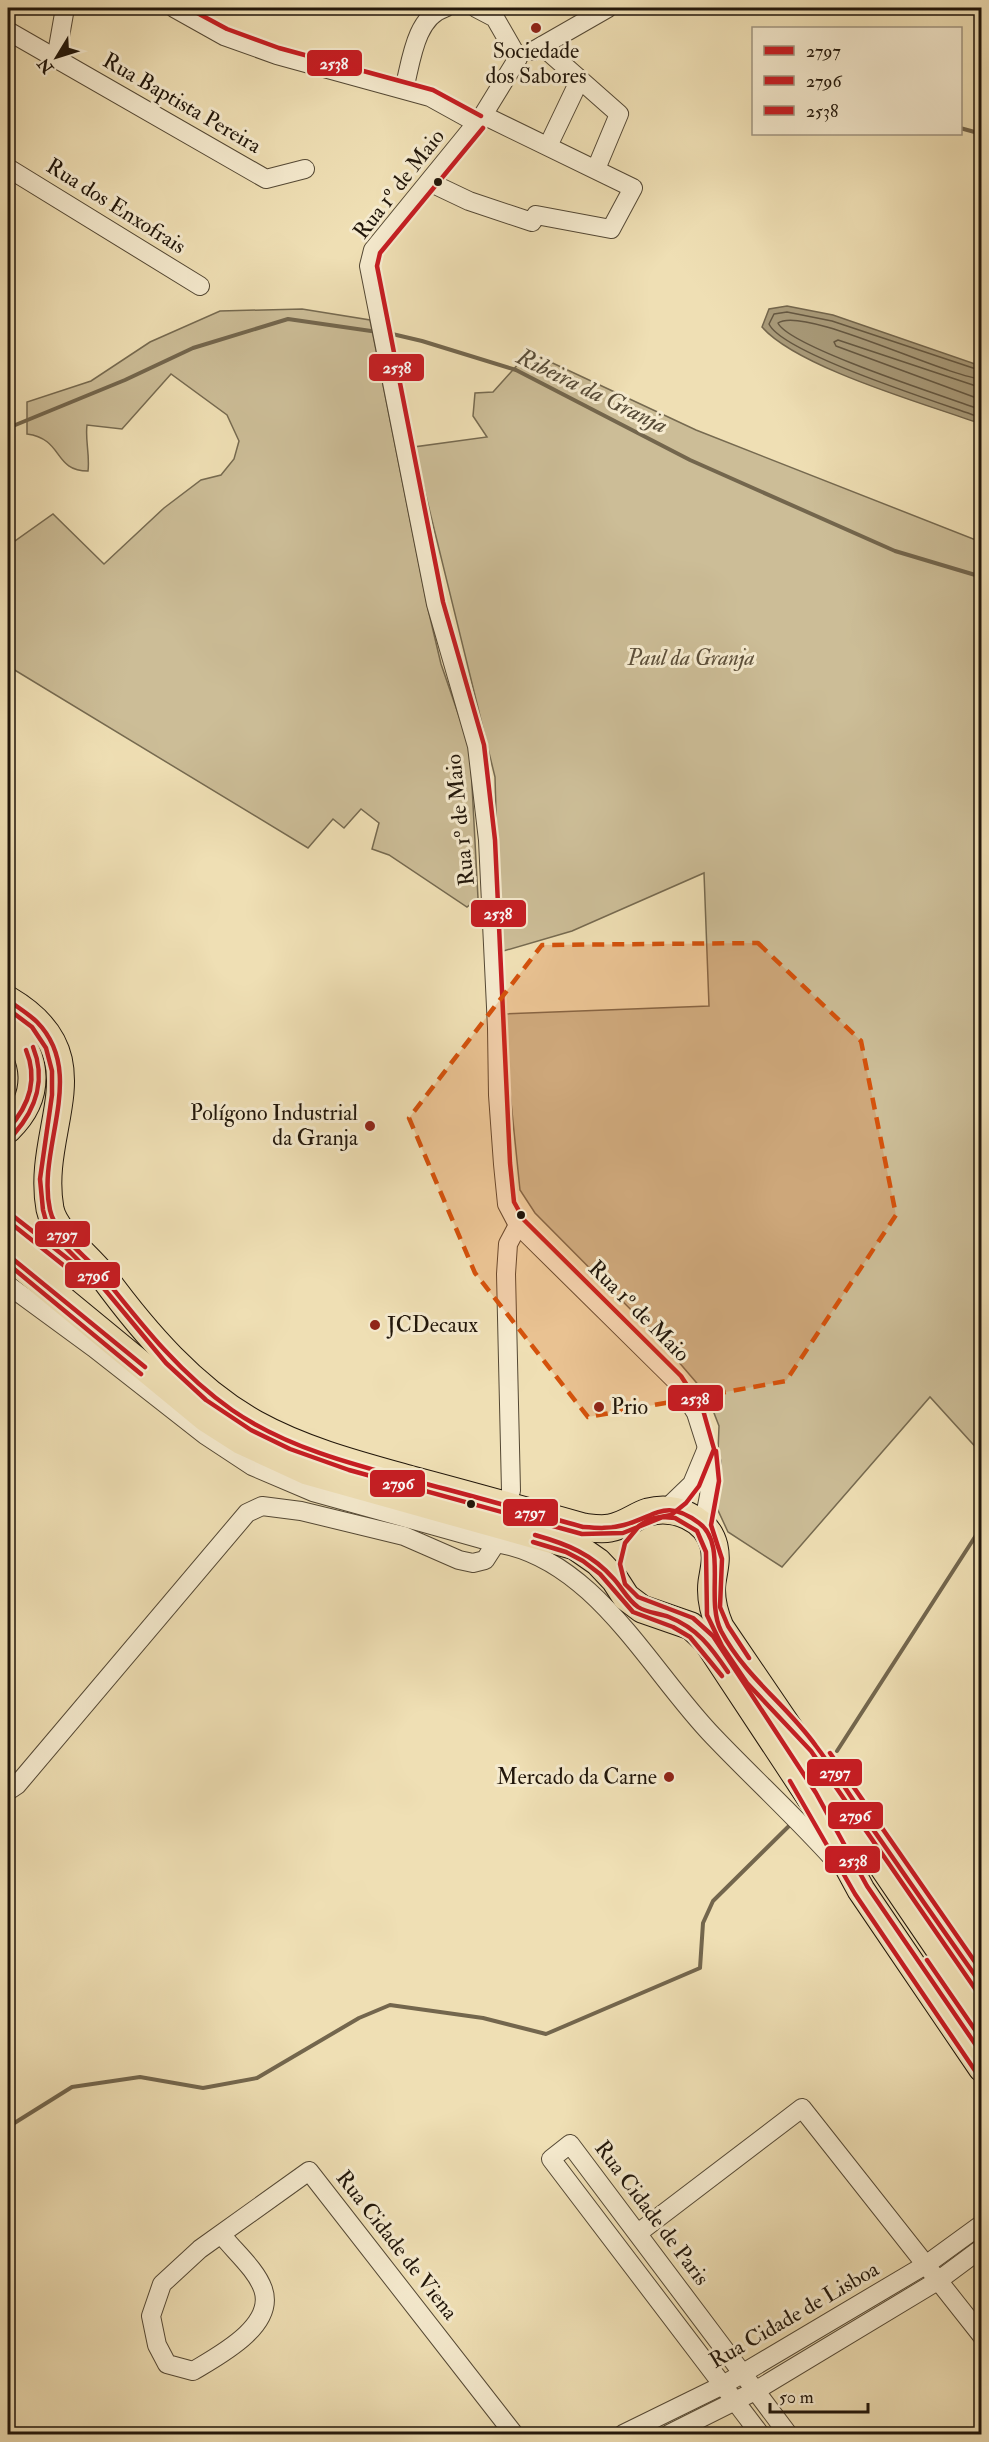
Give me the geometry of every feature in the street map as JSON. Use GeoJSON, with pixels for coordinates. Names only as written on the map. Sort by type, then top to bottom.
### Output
{"type":"FeatureCollection","features":[{"type":"Feature","properties":{"kind":"highway"},"geometry":{"type":"LineString","coordinates":[[8,1000],[26,1011],[47,1032],[59,1062],[61,1096],[48,1164],[50,1211],[68,1239],[96,1266],[128,1310],[189,1376],[253,1423],[315,1453],[583,1527],[606,1529],[629,1523],[646,1513],[666,1509],[686,1514],[703,1527],[713,1544],[717,1564],[712,1584],[713,1609],[720,1627],[981,2012]]}},
{"type":"Feature","properties":{"kind":"highway"},"geometry":{"type":"LineString","coordinates":[[8,1024],[20,1037],[33,1062],[29,1098],[19,1118],[8,1129]]}},
{"type":"Feature","properties":{"kind":"highway"},"geometry":{"type":"LineString","coordinates":[[8,1212],[34,1230],[128,1310]]}},
{"type":"Feature","properties":{"kind":"highway"},"geometry":{"type":"LineString","coordinates":[[8,1231],[48,1265],[206,1418]]}},
{"type":"Feature","properties":{"kind":"highway"},"geometry":{"type":"LineString","coordinates":[[8,1256],[206,1418],[242,1441],[307,1471],[575,1546],[598,1562],[615,1580],[626,1597],[642,1610],[662,1614],[691,1626],[707,1641],[810,1797],[875,1882],[981,2041]]}},
{"type":"Feature","properties":{"kind":"highway"},"geometry":{"type":"LineString","coordinates":[[615,1580],[612,1560],[614,1550],[617,1540],[629,1523]]}},
{"type":"Feature","properties":{"kind":"highway"},"geometry":{"type":"LineString","coordinates":[[662,1614],[682,1611],[700,1600],[712,1584]]}},
{"type":"Feature","properties":{"kind":"highway"},"geometry":{"type":"LineString","coordinates":[[756,1682],[808,1736],[981,1986]]}},
{"type":"Feature","properties":{"kind":"highway"},"geometry":{"type":"LineString","coordinates":[[810,1797],[861,1890],[981,2068]]}},
{"type":"Feature","properties":{"kind":"street"},"geometry":{"type":"LineString","coordinates":[[56,59],[65,8]]}},
{"type":"Feature","properties":{"kind":"street"},"geometry":{"type":"LineString","coordinates":[[174,8],[224,36],[277,54],[430,97],[548,146],[633,188],[611,229],[536,215],[532,222],[469,201],[429,182]]}},
{"type":"Feature","properties":{"kind":"street"},"geometry":{"type":"LineString","coordinates":[[404,89],[423,23],[439,9],[445,8]]}},
{"type":"Feature","properties":{"kind":"street"},"geometry":{"type":"LineString","coordinates":[[476,8],[495,18],[518,58],[608,8]]}},
{"type":"Feature","properties":{"kind":"street","name":"Rua Baptista Pereira"},"geometry":{"type":"LineString","coordinates":[[8,31],[266,179],[305,169]]}},
{"type":"Feature","properties":{"kind":"street"},"geometry":{"type":"LineString","coordinates":[[542,46],[619,114],[596,169]]}},
{"type":"Feature","properties":{"kind":"street","name":"Rua 1º de Maio"},"geometry":{"type":"LineString","coordinates":[[518,58],[480,119],[373,250],[369,266],[380,331],[436,604],[477,746],[488,840],[498,1095],[507,1204],[518,1225],[676,1381],[696,1413],[712,1462],[703,1527]]}},
{"type":"Feature","properties":{"kind":"street"},"geometry":{"type":"LineString","coordinates":[[548,146],[580,79]]}},
{"type":"Feature","properties":{"kind":"street","name":"Rua dos Enxofrais"},"geometry":{"type":"LineString","coordinates":[[8,168],[200,286]]}},
{"type":"Feature","properties":{"kind":"street"},"geometry":{"type":"LineString","coordinates":[[511,1491],[506,1274],[508,1245],[518,1225]]}},
{"type":"Feature","properties":{"kind":"street"},"geometry":{"type":"LineString","coordinates":[[8,1285],[94,1348],[205,1436],[252,1466],[313,1492],[496,1543],[518,1546],[586,1588],[625,1629],[712,1735],[795,1816],[861,1890]]}},
{"type":"Feature","properties":{"kind":"street"},"geometry":{"type":"LineString","coordinates":[[666,1509],[692,1484],[707,1448]]}},
{"type":"Feature","properties":{"kind":"street"},"geometry":{"type":"LineString","coordinates":[[8,1791],[17,1785],[247,1513],[262,1506],[301,1512],[404,1536],[459,1560],[472,1563],[485,1560],[496,1543]]}},
{"type":"Feature","properties":{"kind":"street"},"geometry":{"type":"LineString","coordinates":[[638,2233],[802,2108],[927,2264],[981,2336]]}},
{"type":"Feature","properties":{"kind":"street","name":"Rua Cidade de Paris"},"geometry":{"type":"LineString","coordinates":[[760,2434],[551,2159],[570,2144],[788,2434]]}},
{"type":"Feature","properties":{"kind":"street","name":"Rua Cidade de Viena"},"geometry":{"type":"LineString","coordinates":[[221,2234],[249,2266],[264,2290],[264,2313],[253,2327],[225,2352],[193,2371],[167,2364],[157,2345],[151,2316],[162,2284],[200,2249],[309,2170],[514,2434]]}},
{"type":"Feature","properties":{"kind":"street","name":"Rua Cidade de Lisboa"},"geometry":{"type":"LineString","coordinates":[[623,2434],[723,2385],[927,2264],[981,2224]]}},
{"type":"Feature","properties":{"kind":"street","name":"Rua Cidade de Lisboa"},"geometry":{"type":"LineString","coordinates":[[669,2434],[755,2391],[939,2280],[981,2248]]}},
{"type":"Feature","properties":{"kind":"highlighted area"},"geometry":{"type":"Polygon","coordinates":[[[758,943],[861,1041],[896,1215],[786,1381],[588,1417],[475,1273],[409,1118],[542,945],[758,943]]]}},
{"type":"Feature","properties":{"kind":"green space"},"geometry":{"type":"Polygon","coordinates":[[[302,309],[370,320],[428,609],[441,664],[470,748],[478,898],[467,907],[389,855],[372,849],[379,823],[361,809],[344,828],[333,819],[308,848],[8,666],[8,546],[53,514],[104,564],[164,508],[201,480],[221,475],[234,459],[239,441],[227,415],[171,374],[122,429],[87,425],[88,471],[77,470],[63,461],[47,442],[27,434],[27,402],[91,381],[150,342],[220,311],[302,309]]]}},
{"type":"Feature","properties":{"kind":"green space","name":"Paul da Granja"},"geometry":{"type":"Polygon","coordinates":[[[529,352],[696,430],[981,542],[981,1453],[930,1397],[782,1567],[728,1532],[716,1506],[719,1426],[707,1395],[653,1332],[535,1213],[520,1190],[502,1014],[709,1006],[704,873],[572,931],[500,952],[495,777],[414,447],[487,437],[473,416],[475,393],[493,392],[529,352]]]}},
{"type":"Feature","properties":{"kind":"water"},"geometry":{"type":"Polygon","coordinates":[[[787,306],[833,315],[981,366],[981,424],[864,383],[804,357],[779,342],[762,327],[769,309],[787,306]]]}},
{"type":"Feature","properties":{"kind":"waterway"},"geometry":{"type":"LineString","coordinates":[[962,129],[982,134]]}},
{"type":"Feature","properties":{"kind":"waterway","name":"Ribeira da Granja"},"geometry":{"type":"LineString","coordinates":[[8,428],[125,380],[193,348],[288,319],[378,332]]}},
{"type":"Feature","properties":{"kind":"waterway","name":"Ribeira da Granja"},"geometry":{"type":"LineString","coordinates":[[388,333],[516,370],[690,460],[895,551],[982,577]]}},
{"type":"Feature","properties":{"kind":"waterway"},"geometry":{"type":"LineString","coordinates":[[837,1751],[982,1526]]}},
{"type":"Feature","properties":{"kind":"waterway"},"geometry":{"type":"LineString","coordinates":[[8,2127],[72,2087],[140,2077],[203,2088],[257,2078],[359,2018],[390,2005],[483,2018],[546,2034],[700,1968],[703,1923],[713,1901],[792,1823]]}},
{"type":"Feature","properties":{"kind":"transit line","name":"2538"},"geometry":{"type":"LineString","coordinates":[[188,8],[227,29],[279,48],[433,90],[481,116]]}},
{"type":"Feature","properties":{"kind":"transit line","name":"2538"},"geometry":{"type":"LineString","coordinates":[[483,128],[380,253],[377,266],[443,602],[484,745],[495,840],[510,1163],[514,1202],[524,1220],[681,1376],[703,1410],[714,1449],[699,1486],[686,1503],[671,1515],[650,1519],[639,1526],[625,1543],[620,1564],[625,1584],[638,1597],[693,1618],[713,1636],[816,1793],[867,1886],[982,2054]]}},
{"type":"Feature","properties":{"kind":"transit line","name":"2797"},"geometry":{"type":"LineString","coordinates":[[8,1000],[37,1022],[52,1042],[59,1065],[60,1088],[49,1162],[48,1186],[53,1220],[65,1237],[96,1269],[179,1365],[213,1396],[254,1424],[302,1447],[353,1464],[583,1527],[619,1526],[669,1510],[699,1523],[708,1532],[712,1544],[717,1618],[721,1631],[731,1648],[816,1746],[982,1985]]}},
{"type":"Feature","properties":{"kind":"transit line","name":"2796"},"geometry":{"type":"LineString","coordinates":[[8,1009],[32,1027],[46,1048],[52,1071],[52,1095],[40,1179],[46,1221],[59,1241],[91,1273],[166,1363],[206,1400],[251,1430],[290,1449],[349,1470],[582,1534],[623,1533],[663,1517],[675,1518],[697,1531],[706,1552],[707,1615],[722,1646],[747,1683],[811,1751],[976,1990]]}},
{"type":"Feature","properties":{"kind":"transit line","name":"2796"},"geometry":{"type":"LineString","coordinates":[[14,1134],[28,1114],[37,1093],[39,1071],[33,1047]]}},
{"type":"Feature","properties":{"kind":"transit line","name":"2797"},"geometry":{"type":"LineString","coordinates":[[8,1129],[21,1111],[29,1092],[31,1071],[26,1050]]}},
{"type":"Feature","properties":{"kind":"transit line","name":"2797"},"geometry":{"type":"LineString","coordinates":[[8,1212],[72,1262]]}},
{"type":"Feature","properties":{"kind":"transit line","name":"2796"},"geometry":{"type":"LineString","coordinates":[[8,1221],[67,1268]]}},
{"type":"Feature","properties":{"kind":"transit line","name":"2797"},"geometry":{"type":"LineString","coordinates":[[8,1255],[145,1367]]}},
{"type":"Feature","properties":{"kind":"transit line","name":"2796"},"geometry":{"type":"LineString","coordinates":[[8,1264],[141,1374]]}},
{"type":"Feature","properties":{"kind":"transit line","name":"2538"},"geometry":{"type":"LineString","coordinates":[[716,1451],[719,1481],[711,1525],[722,1559],[720,1607],[728,1626],[749,1658]]}},
{"type":"Feature","properties":{"kind":"transit line","name":"2797"},"geometry":{"type":"LineString","coordinates":[[535,1535],[558,1542],[588,1556],[606,1570],[638,1607],[669,1617],[688,1627],[709,1647],[728,1672]]}},
{"type":"Feature","properties":{"kind":"transit line","name":"2796"},"geometry":{"type":"LineString","coordinates":[[533,1542],[566,1552],[583,1561],[600,1574],[633,1612],[673,1627],[690,1637],[722,1676]]}},
{"type":"Feature","properties":{"kind":"transit line","name":"2538"},"geometry":{"type":"LineString","coordinates":[[830,1753],[982,1972]]}},
{"type":"Feature","properties":{"kind":"transit line","name":"2796"},"geometry":{"type":"LineString","coordinates":[[790,1781],[855,1894],[976,2072]]}},
{"type":"Feature","properties":{"kind":"transit line","name":"2797"},"geometry":{"type":"LineString","coordinates":[[927,1960],[982,2040]]}},
{"type":"Feature","properties":{"kind":"place","name":"Sociedade dos Sabores"},"geometry":{"type":"Point","coordinates":[536,28]}},
{"type":"Feature","properties":{"kind":"place","name":"Polígono Industrial da Granja"},"geometry":{"type":"Point","coordinates":[370,1126]}},
{"type":"Feature","properties":{"kind":"place","name":"JCDecaux"},"geometry":{"type":"Point","coordinates":[375,1325]}},
{"type":"Feature","properties":{"kind":"place","name":"Prio"},"geometry":{"type":"Point","coordinates":[599,1407]}},
{"type":"Feature","properties":{"kind":"place","name":"Mercado da Carne"},"geometry":{"type":"Point","coordinates":[669,1777]}}]}
